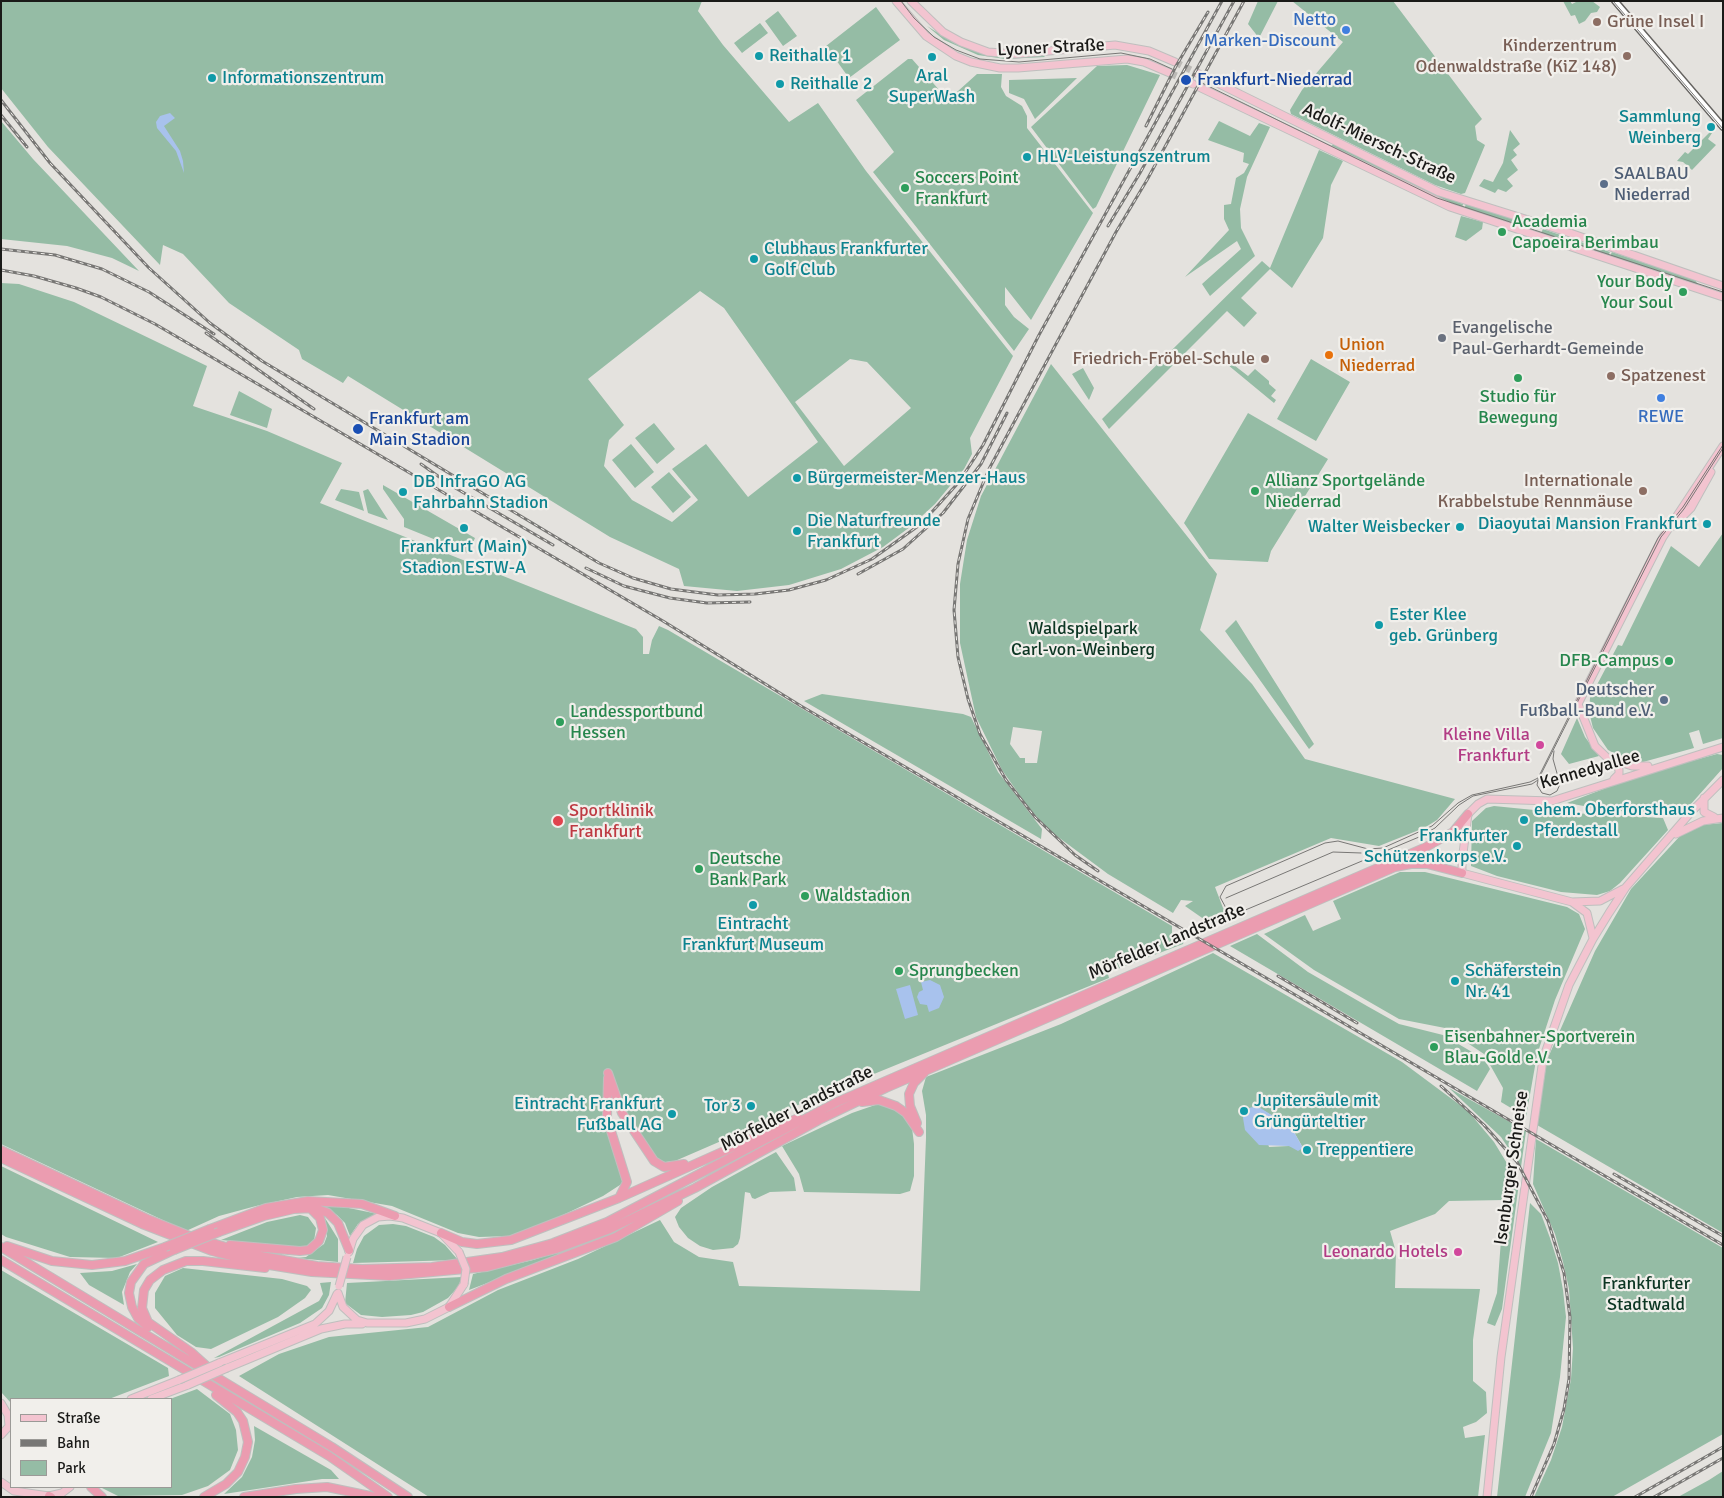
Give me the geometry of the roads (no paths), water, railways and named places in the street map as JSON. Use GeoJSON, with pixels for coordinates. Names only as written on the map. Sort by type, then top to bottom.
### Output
{"type":"FeatureCollection","features":[{"type":"Feature","properties":{"kind":"highway","name":"Mörfelder Landstraße"},"geometry":{"type":"LineString","coordinates":[[1,1150],[159,1224],[215,1245],[250,1254],[296,1262],[362,1269],[432,1267],[509,1255],[553,1243],[608,1222],[838,1102],[1426,847],[1453,832],[1468,814]]}},
{"type":"Feature","properties":{"kind":"highway","name":"Mörfelder Landstraße"},"geometry":{"type":"LineString","coordinates":[[1,1158],[142,1224],[212,1251],[292,1270],[343,1275],[389,1276],[433,1274],[503,1264],[594,1236],[695,1188],[853,1103],[1395,867],[1427,864],[1462,874]]}},
{"type":"Feature","properties":{"kind":"highway"},"geometry":{"type":"LineString","coordinates":[[853,1103],[879,1100],[891,1103],[906,1114],[919,1132],[910,1106],[909,1094],[914,1083],[927,1070]]}},
{"type":"Feature","properties":{"kind":"highway"},"geometry":{"type":"LineString","coordinates":[[619,1198],[625,1190],[627,1182],[607,1118],[608,1073],[622,1113],[654,1161],[664,1167],[698,1161]]}},
{"type":"Feature","properties":{"kind":"highway"},"geometry":{"type":"LineString","coordinates":[[441,1233],[469,1243],[503,1242],[619,1198],[698,1161],[838,1102]]}},
{"type":"Feature","properties":{"kind":"highway"},"geometry":{"type":"LineString","coordinates":[[449,1307],[506,1279],[616,1236],[674,1203],[695,1188]]}},
{"type":"Feature","properties":{"kind":"highway"},"geometry":{"type":"LineString","coordinates":[[1,1246],[52,1261],[92,1265],[125,1261],[266,1208],[308,1200],[362,1204],[395,1216]]}},
{"type":"Feature","properties":{"kind":"highway"},"geometry":{"type":"LineString","coordinates":[[215,1245],[307,1251],[318,1243],[323,1230],[320,1218],[310,1208]]}},
{"type":"Feature","properties":{"kind":"highway"},"geometry":{"type":"LineString","coordinates":[[196,1357],[145,1325],[130,1303],[130,1286],[138,1270],[148,1262],[219,1232],[264,1216],[310,1208],[324,1211],[335,1219],[343,1232],[348,1254]]}},
{"type":"Feature","properties":{"kind":"highway"},"geometry":{"type":"LineString","coordinates":[[1,1246],[332,1447],[408,1497]]}},
{"type":"Feature","properties":{"kind":"highway"},"geometry":{"type":"LineString","coordinates":[[1,1260],[329,1456],[388,1497]]}},
{"type":"Feature","properties":{"kind":"highway"},"geometry":{"type":"LineString","coordinates":[[220,1378],[196,1357],[155,1328],[145,1317],[142,1308],[142,1296],[153,1278],[171,1266],[190,1261],[292,1270]]}},
{"type":"Feature","properties":{"kind":"highway"},"geometry":{"type":"LineString","coordinates":[[183,1369],[237,1412],[244,1421],[248,1435],[245,1457],[238,1472],[226,1484],[204,1497]]}},
{"type":"Feature","properties":{"kind":"highway"},"geometry":{"type":"LineString","coordinates":[[244,1497],[296,1489],[327,1487],[375,1497]]}},
{"type":"Feature","properties":{"kind":"highway"},"geometry":{"type":"LineString","coordinates":[[92,1488],[102,1497]]}},
{"type":"Feature","properties":{"kind":"main road","name":"Lyoner Straße"},"geometry":{"type":"LineString","coordinates":[[896,1],[926,36],[956,56],[971,62],[1000,68],[1127,59],[1144,62],[1170,73]]}},
{"type":"Feature","properties":{"kind":"main road","name":"Lyoner Straße"},"geometry":{"type":"LineString","coordinates":[[911,1],[936,26],[962,42],[988,52],[1016,54],[1119,45],[1149,51],[1175,62]]}},
{"type":"Feature","properties":{"kind":"main road"},"geometry":{"type":"LineString","coordinates":[[926,36],[922,30],[924,24],[936,26]]}},
{"type":"Feature","properties":{"kind":"main road"},"geometry":{"type":"LineString","coordinates":[[1040,66],[1047,61],[1047,55],[1044,52]]}},
{"type":"Feature","properties":{"kind":"main road","name":"Adolf-Miersch-Straße"},"geometry":{"type":"LineString","coordinates":[[1200,74],[1439,192],[1723,286]]}},
{"type":"Feature","properties":{"kind":"main road","name":"Adolf-Miersch-Straße"},"geometry":{"type":"LineString","coordinates":[[1194,85],[1436,201],[1723,297]]}},
{"type":"Feature","properties":{"kind":"main road"},"geometry":{"type":"LineString","coordinates":[[1612,781],[1620,771],[1609,758],[1599,751],[1591,740],[1578,704],[1658,546],[1723,446]]}},
{"type":"Feature","properties":{"kind":"main road","name":"Kennedyallee"},"geometry":{"type":"LineString","coordinates":[[1468,814],[1478,804],[1487,799],[1552,801],[1721,748]]}},
{"type":"Feature","properties":{"kind":"main road"},"geometry":{"type":"LineString","coordinates":[[1609,758],[1632,766],[1663,765]]}},
{"type":"Feature","properties":{"kind":"main road","name":"Isenburger Schneise"},"geometry":{"type":"LineString","coordinates":[[1488,1497],[1490,1453],[1501,1357],[1542,1060],[1569,985],[1593,939],[1626,887],[1723,778]]}},
{"type":"Feature","properties":{"kind":"main road"},"geometry":{"type":"LineString","coordinates":[[1704,798],[1704,812],[1720,818]]}},
{"type":"Feature","properties":{"kind":"main road"},"geometry":{"type":"LineString","coordinates":[[1468,814],[1462,874],[1572,902],[1600,901],[1626,887]]}},
{"type":"Feature","properties":{"kind":"main road"},"geometry":{"type":"LineString","coordinates":[[1672,837],[1701,822],[1720,818]]}},
{"type":"Feature","properties":{"kind":"main road"},"geometry":{"type":"LineString","coordinates":[[1572,902],[1587,913],[1593,939]]}},
{"type":"Feature","properties":{"kind":"main road"},"geometry":{"type":"LineString","coordinates":[[134,1398],[315,1324],[330,1311],[356,1234],[368,1222],[384,1216],[395,1216],[441,1233],[459,1252],[466,1269],[464,1284],[449,1307],[418,1321],[396,1324],[345,1324],[321,1329],[154,1398]]}},
{"type":"Feature","properties":{"kind":"main road"},"geometry":{"type":"LineString","coordinates":[[338,1290],[346,1311],[353,1318],[367,1323]]}},
{"type":"Feature","properties":{"kind":"main road"},"geometry":{"type":"LineString","coordinates":[[1,1435],[10,1425],[2,1405]]}},
{"type":"Feature","properties":{"kind":"main road"},"geometry":{"type":"LineString","coordinates":[[1,1482],[14,1491]]}},
{"type":"Feature","properties":{"kind":"main road"},"geometry":{"type":"LineString","coordinates":[[1,1491],[14,1491],[50,1497],[62,1493],[69,1488]]}},
{"type":"Feature","properties":{"kind":"street"},"geometry":{"type":"LineString","coordinates":[[1615,1],[1723,127]]}},
{"type":"Feature","properties":{"kind":"water"},"geometry":{"type":"Polygon","coordinates":[[[170,113],[175,118],[164,126],[180,151],[184,173],[176,151],[157,128],[156,122],[160,116],[170,113]]]}},
{"type":"Feature","properties":{"kind":"water"},"geometry":{"type":"Polygon","coordinates":[[[930,980],[940,985],[944,997],[939,1008],[929,1012],[927,1005],[920,1004],[917,997],[919,992],[923,990],[921,982],[930,980]]]}},
{"type":"Feature","properties":{"kind":"water"},"geometry":{"type":"Polygon","coordinates":[[[910,985],[918,1015],[905,1019],[896,989],[910,985]]]}},
{"type":"Feature","properties":{"kind":"water"},"geometry":{"type":"Polygon","coordinates":[[[1257,1106],[1283,1122],[1294,1132],[1303,1148],[1298,1151],[1289,1146],[1259,1145],[1245,1130],[1243,1118],[1245,1109],[1257,1106]]]}},
{"type":"Feature","properties":{"kind":"tunnel"},"geometry":{"type":"LineString","coordinates":[[1175,62],[1197,73]]}},
{"type":"Feature","properties":{"kind":"tunnel"},"geometry":{"type":"LineString","coordinates":[[1170,73],[1191,83]]}},
{"type":"Feature","properties":{"kind":"tram line"},"geometry":{"type":"LineString","coordinates":[[901,1],[914,18],[934,37],[956,50],[980,59],[1019,62],[1121,53],[1150,59],[1172,69]]}},
{"type":"Feature","properties":{"kind":"tram line"},"geometry":{"type":"LineString","coordinates":[[1613,1],[1723,129]]}},
{"type":"Feature","properties":{"kind":"tram line"},"geometry":{"type":"LineString","coordinates":[[1202,83],[1437,198],[1723,292]]}},
{"type":"Feature","properties":{"kind":"tram line"},"geometry":{"type":"LineString","coordinates":[[1723,445],[1683,507],[1658,538],[1538,778],[1530,782],[1472,795],[1458,803],[1432,826],[1383,848],[1368,849],[1338,841],[1325,843],[1226,886],[1220,897],[1226,908],[1234,912],[1243,911],[1419,837],[1435,828],[1459,805],[1473,796],[1532,784],[1538,780],[1661,537],[1684,509],[1723,448]]}},
{"type":"Feature","properties":{"kind":"tram line"},"geometry":{"type":"LineString","coordinates":[[1539,776],[1537,785],[1542,793],[1550,795],[1557,791],[1560,784],[1553,759],[1554,751]]}},
{"type":"Feature","properties":{"kind":"tram line"},"geometry":{"type":"LineString","coordinates":[[1226,898],[1333,852],[1361,853]]}},
{"type":"Feature","properties":{"kind":"railway"},"geometry":{"type":"LineString","coordinates":[[1,100],[50,163],[149,268],[210,323],[262,361],[599,563],[633,578],[671,589],[718,595],[755,594],[789,590],[826,580],[872,559],[921,524],[959,482],[983,445],[1039,335],[1222,1]]}},
{"type":"Feature","properties":{"kind":"railway"},"geometry":{"type":"LineString","coordinates":[[1108,226],[1140,173],[1234,1]]}},
{"type":"Feature","properties":{"kind":"railway"},"geometry":{"type":"LineString","coordinates":[[1098,871],[1075,855],[1035,817],[1006,780],[980,734],[968,699],[958,657],[954,610],[958,564],[968,519],[989,469],[1116,232],[1147,180],[1244,1]]}},
{"type":"Feature","properties":{"kind":"railway"},"geometry":{"type":"LineString","coordinates":[[1146,126],[1176,66],[1208,12]]}},
{"type":"Feature","properties":{"kind":"railway"},"geometry":{"type":"LineString","coordinates":[[1,115],[27,147]]}},
{"type":"Feature","properties":{"kind":"railway"},"geometry":{"type":"LineString","coordinates":[[1,249],[55,255],[102,269],[149,292],[214,334]]}},
{"type":"Feature","properties":{"kind":"railway"},"geometry":{"type":"LineString","coordinates":[[1,270],[34,276],[76,288],[101,297],[155,324],[663,621],[801,706],[1723,1245]]}},
{"type":"Feature","properties":{"kind":"railway"},"geometry":{"type":"LineString","coordinates":[[206,333],[314,409]]}},
{"type":"Feature","properties":{"kind":"railway"},"geometry":{"type":"LineString","coordinates":[[858,574],[903,549],[943,513],[981,464],[1007,413]]}},
{"type":"Feature","properties":{"kind":"railway"},"geometry":{"type":"LineString","coordinates":[[421,464],[452,486],[553,545]]}},
{"type":"Feature","properties":{"kind":"railway"},"geometry":{"type":"LineString","coordinates":[[586,568],[624,586],[670,598],[707,603],[750,602]]}},
{"type":"Feature","properties":{"kind":"railway"},"geometry":{"type":"LineString","coordinates":[[1278,976],[1357,1023]]}},
{"type":"Feature","properties":{"kind":"railway"},"geometry":{"type":"LineString","coordinates":[[1441,1086],[1484,1125],[1517,1162],[1548,1221],[1564,1273],[1570,1317],[1569,1379],[1564,1409],[1554,1444],[1531,1497]]}},
{"type":"Feature","properties":{"kind":"railway"},"geometry":{"type":"LineString","coordinates":[[1614,1174],[1723,1236]]}},
{"type":"Feature","properties":{"kind":"railway"},"geometry":{"type":"LineString","coordinates":[[1635,1497],[1723,1447]]}},
{"type":"Feature","properties":{"kind":"railway"},"geometry":{"type":"LineString","coordinates":[[1654,1497],[1723,1458]]}},
{"type":"Feature","properties":{"kind":"place","name":"Grüne Insel I"},"geometry":{"type":"Point","coordinates":[1597,22]}},
{"type":"Feature","properties":{"kind":"place","name":"Netto Marken-Discount"},"geometry":{"type":"Point","coordinates":[1346,30]}},
{"type":"Feature","properties":{"kind":"place","name":"Reithalle 1"},"geometry":{"type":"Point","coordinates":[759,56]}},
{"type":"Feature","properties":{"kind":"place","name":"Kinderzentrum Odenwaldstraße (KiZ 148)"},"geometry":{"type":"Point","coordinates":[1627,56]}},
{"type":"Feature","properties":{"kind":"place","name":"Aral SuperWash"},"geometry":{"type":"Point","coordinates":[932,57]}},
{"type":"Feature","properties":{"kind":"place","name":"Informationszentrum"},"geometry":{"type":"Point","coordinates":[212,78]}},
{"type":"Feature","properties":{"kind":"place","name":"Frankfurt-Niederrad"},"geometry":{"type":"Point","coordinates":[1186,80]}},
{"type":"Feature","properties":{"kind":"place","name":"Reithalle 2"},"geometry":{"type":"Point","coordinates":[780,84]}},
{"type":"Feature","properties":{"kind":"place","name":"Sammlung Weinberg"},"geometry":{"type":"Point","coordinates":[1711,127]}},
{"type":"Feature","properties":{"kind":"place","name":"HLV-Leistungszentrum"},"geometry":{"type":"Point","coordinates":[1027,157]}},
{"type":"Feature","properties":{"kind":"place","name":"SAALBAU Niederrad"},"geometry":{"type":"Point","coordinates":[1604,184]}},
{"type":"Feature","properties":{"kind":"place","name":"Soccers Point Frankfurt"},"geometry":{"type":"Point","coordinates":[905,188]}},
{"type":"Feature","properties":{"kind":"place","name":"Academia Capoeira Berimbau"},"geometry":{"type":"Point","coordinates":[1502,232]}},
{"type":"Feature","properties":{"kind":"place","name":"Clubhaus Frankfurter Golf Club"},"geometry":{"type":"Point","coordinates":[754,259]}},
{"type":"Feature","properties":{"kind":"place","name":"Your Body Your Soul"},"geometry":{"type":"Point","coordinates":[1683,292]}},
{"type":"Feature","properties":{"kind":"place","name":"Evangelische Paul-Gerhardt-Gemeinde"},"geometry":{"type":"Point","coordinates":[1442,338]}},
{"type":"Feature","properties":{"kind":"place","name":"Union Niederrad"},"geometry":{"type":"Point","coordinates":[1329,355]}},
{"type":"Feature","properties":{"kind":"place","name":"Friedrich-Fröbel-Schule"},"geometry":{"type":"Point","coordinates":[1265,359]}},
{"type":"Feature","properties":{"kind":"place","name":"Spatzenest"},"geometry":{"type":"Point","coordinates":[1611,376]}},
{"type":"Feature","properties":{"kind":"place","name":"Studio für Bewegung"},"geometry":{"type":"Point","coordinates":[1518,378]}},
{"type":"Feature","properties":{"kind":"place","name":"REWE"},"geometry":{"type":"Point","coordinates":[1661,398]}},
{"type":"Feature","properties":{"kind":"place","name":"Frankfurt am Main Stadion"},"geometry":{"type":"Point","coordinates":[358,429]}},
{"type":"Feature","properties":{"kind":"place","name":"Bürgermeister-Menzer-Haus"},"geometry":{"type":"Point","coordinates":[797,478]}},
{"type":"Feature","properties":{"kind":"place","name":"Allianz Sportgelände Niederrad"},"geometry":{"type":"Point","coordinates":[1255,491]}},
{"type":"Feature","properties":{"kind":"place","name":"Internationale Krabbelstube Rennmäuse"},"geometry":{"type":"Point","coordinates":[1643,491]}},
{"type":"Feature","properties":{"kind":"place","name":"DB InfraGO AG Fahrbahn Stadion"},"geometry":{"type":"Point","coordinates":[403,492]}},
{"type":"Feature","properties":{"kind":"place","name":"Diaoyutai Mansion Frankfurt"},"geometry":{"type":"Point","coordinates":[1707,524]}},
{"type":"Feature","properties":{"kind":"place","name":"Walter Weisbecker"},"geometry":{"type":"Point","coordinates":[1460,527]}},
{"type":"Feature","properties":{"kind":"place","name":"Frankfurt (Main) Stadion ESTW-A"},"geometry":{"type":"Point","coordinates":[464,528]}},
{"type":"Feature","properties":{"kind":"place","name":"Die Naturfreunde Frankfurt"},"geometry":{"type":"Point","coordinates":[797,531]}},
{"type":"Feature","properties":{"kind":"place","name":"Ester Klee geb. Grünberg"},"geometry":{"type":"Point","coordinates":[1379,625]}},
{"type":"Feature","properties":{"kind":"place","name":"DFB-Campus"},"geometry":{"type":"Point","coordinates":[1669,661]}},
{"type":"Feature","properties":{"kind":"place","name":"Deutscher Fußball-Bund e.V."},"geometry":{"type":"Point","coordinates":[1664,700]}},
{"type":"Feature","properties":{"kind":"place","name":"Landessportbund Hessen"},"geometry":{"type":"Point","coordinates":[560,722]}},
{"type":"Feature","properties":{"kind":"place","name":"Kleine Villa Frankfurt"},"geometry":{"type":"Point","coordinates":[1540,745]}},
{"type":"Feature","properties":{"kind":"place","name":"ehem. Oberforsthaus Pferdestall"},"geometry":{"type":"Point","coordinates":[1524,820]}},
{"type":"Feature","properties":{"kind":"place","name":"Sportklinik Frankfurt"},"geometry":{"type":"Point","coordinates":[558,821]}},
{"type":"Feature","properties":{"kind":"place","name":"Frankfurter Schützenkorps e.V."},"geometry":{"type":"Point","coordinates":[1517,846]}},
{"type":"Feature","properties":{"kind":"place","name":"Deutsche Bank Park"},"geometry":{"type":"Point","coordinates":[699,869]}},
{"type":"Feature","properties":{"kind":"place","name":"Waldstadion"},"geometry":{"type":"Point","coordinates":[805,896]}},
{"type":"Feature","properties":{"kind":"place","name":"Eintracht Frankfurt Museum"},"geometry":{"type":"Point","coordinates":[753,905]}},
{"type":"Feature","properties":{"kind":"place","name":"Sprungbecken"},"geometry":{"type":"Point","coordinates":[899,971]}},
{"type":"Feature","properties":{"kind":"place","name":"Schäferstein Nr. 41"},"geometry":{"type":"Point","coordinates":[1455,981]}},
{"type":"Feature","properties":{"kind":"place","name":"Eisenbahner-Sportverein Blau-Gold e.V."},"geometry":{"type":"Point","coordinates":[1434,1047]}},
{"type":"Feature","properties":{"kind":"place","name":"Tor 3"},"geometry":{"type":"Point","coordinates":[751,1106]}},
{"type":"Feature","properties":{"kind":"place","name":"Jupitersäule mit Grüngürteltier"},"geometry":{"type":"Point","coordinates":[1244,1111]}},
{"type":"Feature","properties":{"kind":"place","name":"Eintracht Frankfurt Fußball AG"},"geometry":{"type":"Point","coordinates":[672,1114]}},
{"type":"Feature","properties":{"kind":"place","name":"Treppentiere"},"geometry":{"type":"Point","coordinates":[1307,1150]}},
{"type":"Feature","properties":{"kind":"place","name":"Leonardo Hotels"},"geometry":{"type":"Point","coordinates":[1458,1252]}},
{"type":"Feature","properties":{"kind":"park label","name":"Waldspielpark Carl-von-Weinberg"},"geometry":{"type":"Point","coordinates":[1083,639]}},
{"type":"Feature","properties":{"kind":"park label","name":"Frankfurter Stadtwald"},"geometry":{"type":"Point","coordinates":[1646,1294]}}]}
